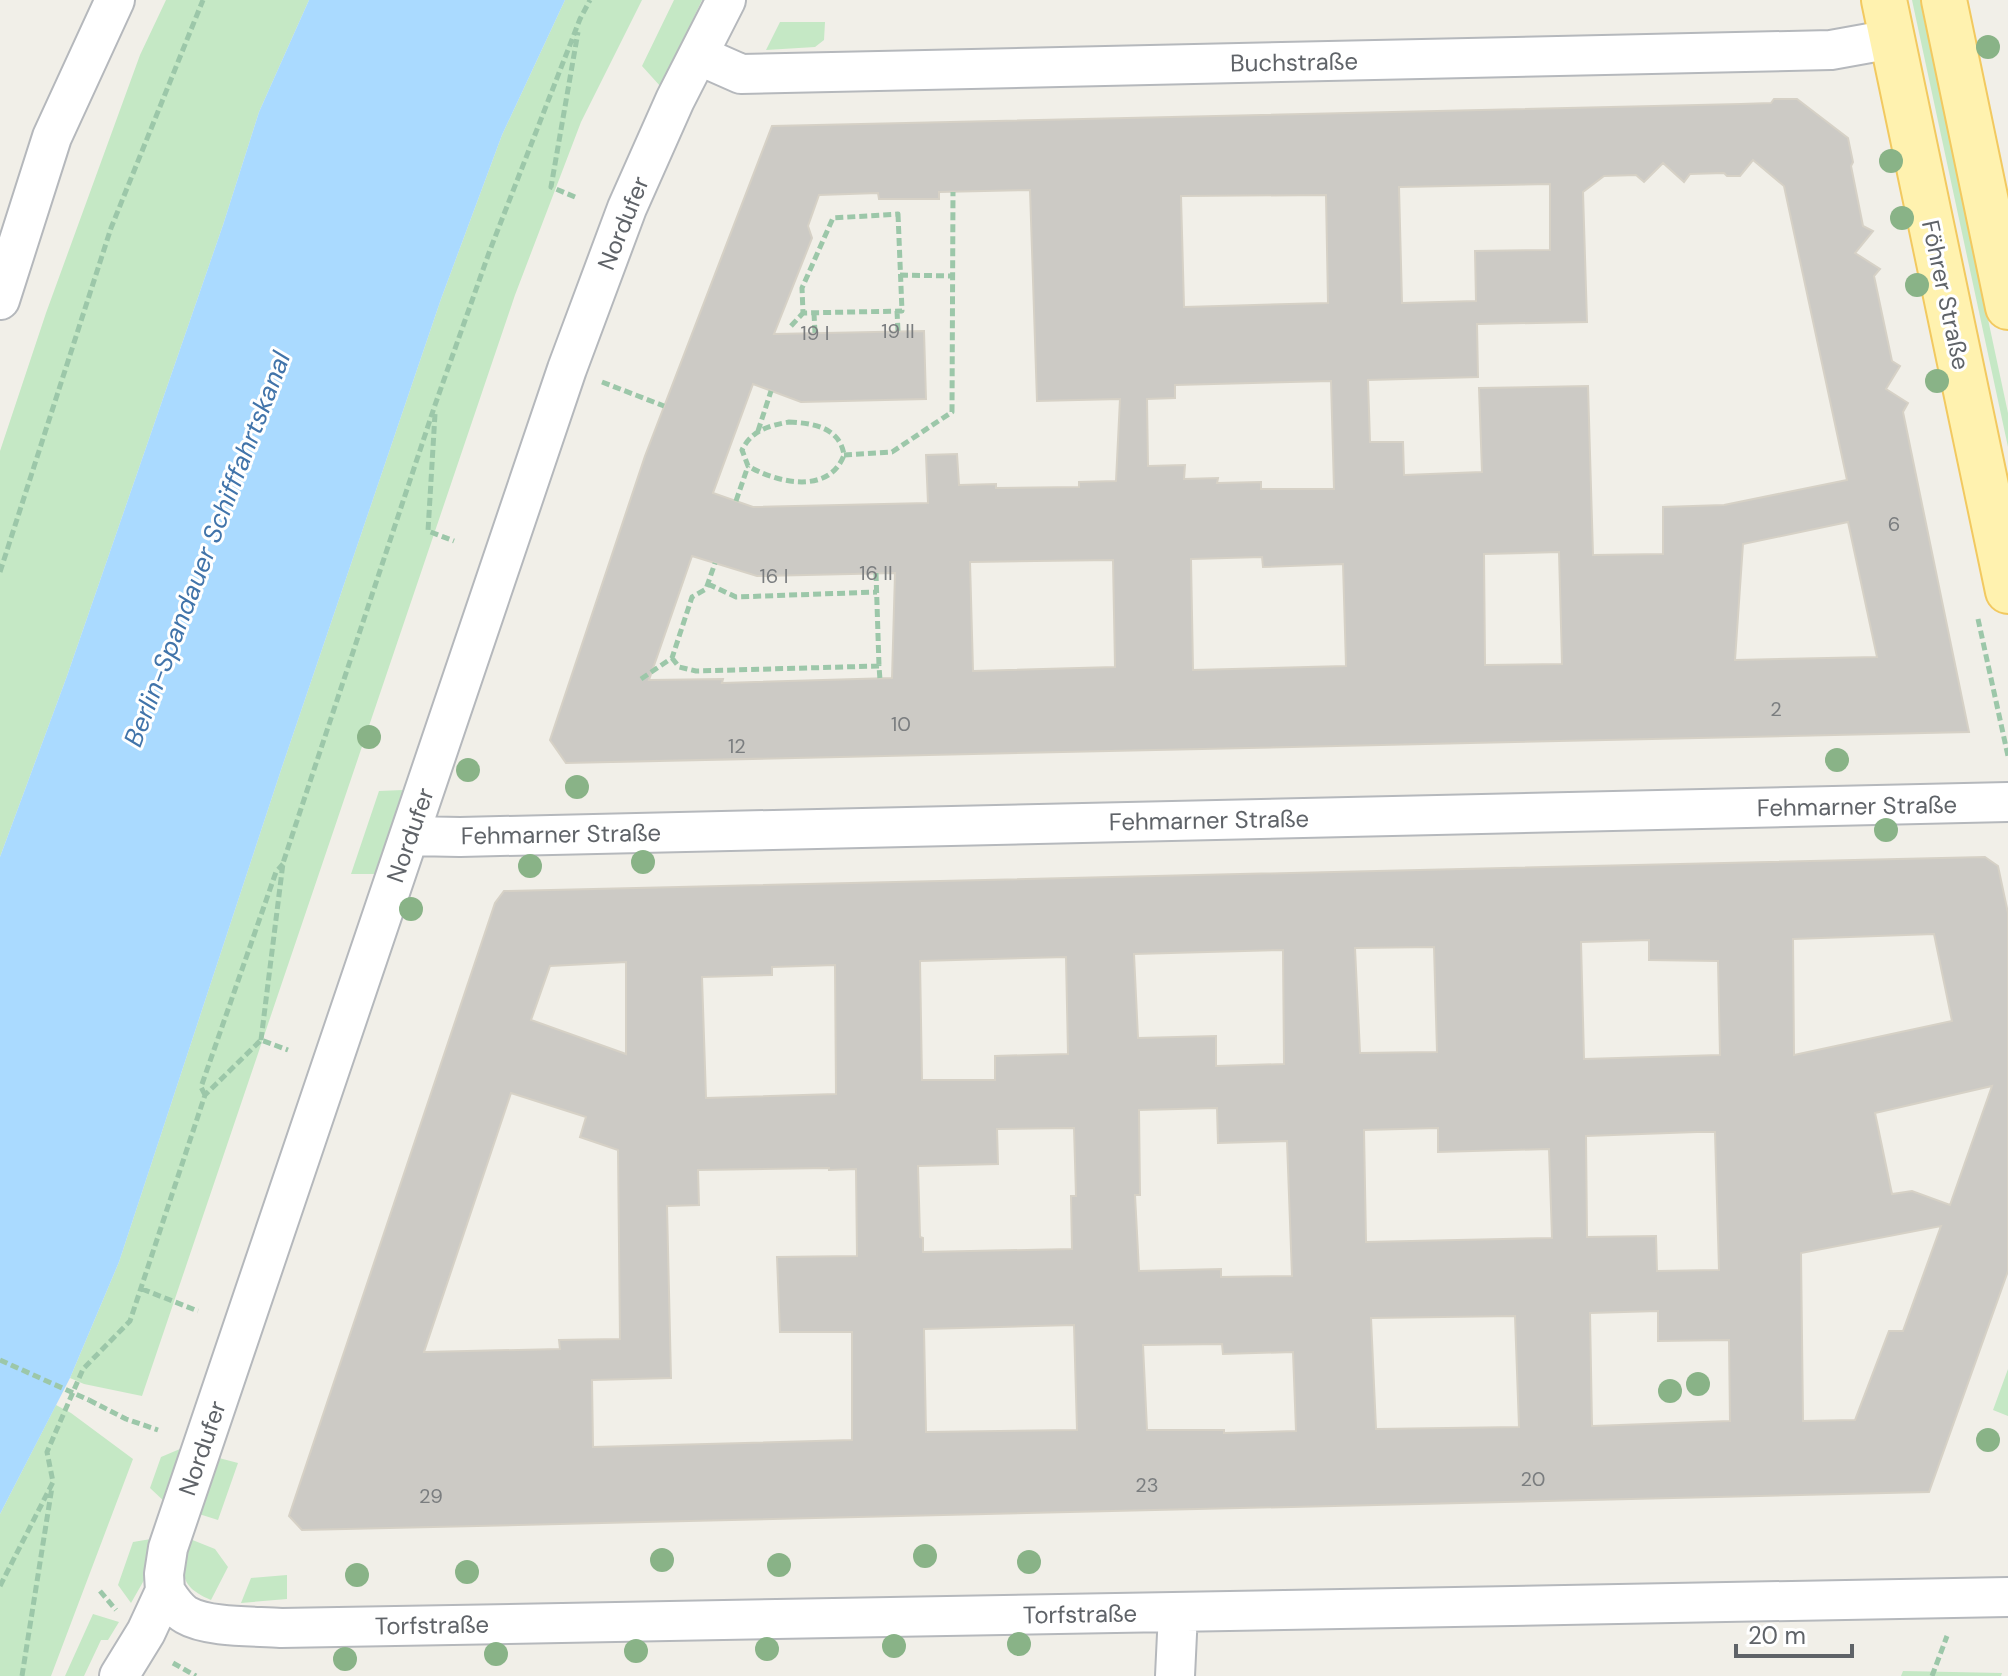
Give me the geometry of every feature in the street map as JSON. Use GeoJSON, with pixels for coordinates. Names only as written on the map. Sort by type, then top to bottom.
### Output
{"type":"FeatureCollection","features":[{"type":"Feature","properties":{"kind":"main road"},"geometry":{"type":"LineString","coordinates":[[1944,0],[2008,307]]}},
{"type":"Feature","properties":{"kind":"main road","name":"Föhrer Straße"},"geometry":{"type":"LineString","coordinates":[[1888,20],[2007,578]]}},
{"type":"Feature","properties":{"kind":"street"},"geometry":{"type":"LineString","coordinates":[[0,300],[52,137],[115,0]]}},
{"type":"Feature","properties":{"kind":"street","name":"Nordufer"},"geometry":{"type":"LineString","coordinates":[[119,1676],[146,1632],[165,1591],[168,1548],[567,369],[627,208],[726,0]]}},
{"type":"Feature","properties":{"kind":"street","name":"Buchstraße"},"geometry":{"type":"LineString","coordinates":[[698,55],[741,74],[1831,50],[1888,20]]}},
{"type":"Feature","properties":{"kind":"street","name":"Fehmarner Straße"},"geometry":{"type":"LineString","coordinates":[[410,836],[2008,802]]}},
{"type":"Feature","properties":{"kind":"street","name":"Torfstraße"},"geometry":{"type":"LineString","coordinates":[[165,1591],[174,1605],[186,1615],[201,1620],[281,1628],[2008,1597]]}},
{"type":"Feature","properties":{"kind":"street"},"geometry":{"type":"LineString","coordinates":[[1175,1676],[1178,1613]]}},
{"type":"Feature","properties":{"kind":"path"},"geometry":{"type":"LineString","coordinates":[[0,572],[111,228],[203,0]]}},
{"type":"Feature","properties":{"kind":"path"},"geometry":{"type":"LineString","coordinates":[[22,1676],[53,1482],[47,1452],[83,1369],[130,1321],[205,1095],[261,1040],[283,863],[435,405],[490,250],[590,0]]}},
{"type":"Feature","properties":{"kind":"path"},"geometry":{"type":"LineString","coordinates":[[575,197],[551,187],[580,19]]}},
{"type":"Feature","properties":{"kind":"path"},"geometry":{"type":"LineString","coordinates":[[844,455],[892,452],[952,412],[953,192]]}},
{"type":"Feature","properties":{"kind":"path"},"geometry":{"type":"LineString","coordinates":[[791,326],[803,313],[802,288],[833,218],[898,214],[902,311],[803,313]]}},
{"type":"Feature","properties":{"kind":"path"},"geometry":{"type":"LineString","coordinates":[[900,275],[953,276]]}},
{"type":"Feature","properties":{"kind":"path"},"geometry":{"type":"LineString","coordinates":[[897,311],[898,331]]}},
{"type":"Feature","properties":{"kind":"path"},"geometry":{"type":"LineString","coordinates":[[814,313],[815,333]]}},
{"type":"Feature","properties":{"kind":"path"},"geometry":{"type":"LineString","coordinates":[[567,369],[664,406]]}},
{"type":"Feature","properties":{"kind":"path"},"geometry":{"type":"LineString","coordinates":[[758,431],[771,391]]}},
{"type":"Feature","properties":{"kind":"path"},"geometry":{"type":"LineString","coordinates":[[435,405],[428,531],[454,541]]}},
{"type":"Feature","properties":{"kind":"path"},"geometry":{"type":"LineString","coordinates":[[736,501],[748,466],[742,450],[746,442],[768,426],[789,422],[816,425],[839,438],[844,455],[832,474],[805,481],[787,482],[748,466]]}},
{"type":"Feature","properties":{"kind":"path"},"geometry":{"type":"LineString","coordinates":[[641,679],[672,658],[692,597],[706,589],[715,563]]}},
{"type":"Feature","properties":{"kind":"path"},"geometry":{"type":"LineString","coordinates":[[876,573],[880,680]]}},
{"type":"Feature","properties":{"kind":"path"},"geometry":{"type":"LineString","coordinates":[[708,584],[736,597],[877,592]]}},
{"type":"Feature","properties":{"kind":"path"},"geometry":{"type":"LineString","coordinates":[[672,658],[679,667],[696,671],[879,666]]}},
{"type":"Feature","properties":{"kind":"path"},"geometry":{"type":"LineString","coordinates":[[2002,727],[2008,756]]}},
{"type":"Feature","properties":{"kind":"path"},"geometry":{"type":"LineString","coordinates":[[205,1095],[201,1087],[276,872],[283,863]]}},
{"type":"Feature","properties":{"kind":"path"},"geometry":{"type":"LineString","coordinates":[[261,1040],[288,1050]]}},
{"type":"Feature","properties":{"kind":"path"},"geometry":{"type":"LineString","coordinates":[[142,1289],[198,1311]]}},
{"type":"Feature","properties":{"kind":"path"},"geometry":{"type":"LineString","coordinates":[[0,1360],[126,1419],[158,1430]]}},
{"type":"Feature","properties":{"kind":"path"},"geometry":{"type":"LineString","coordinates":[[0,1586],[53,1482]]}},
{"type":"Feature","properties":{"kind":"path"},"geometry":{"type":"LineString","coordinates":[[1932,1676],[1948,1633]]}},
{"type":"Feature","properties":{"kind":"path"},"geometry":{"type":"LineString","coordinates":[[165,1658],[197,1676]]}},
{"type":"Feature","properties":{"kind":"green space"},"geometry":{"type":"Polygon","coordinates":[[[166,0],[309,0],[259,112],[67,676],[0,857],[0,451],[46,313],[140,55],[166,0]]]}},
{"type":"Feature","properties":{"kind":"green space"},"geometry":{"type":"Polygon","coordinates":[[[565,0],[642,0],[581,122],[515,295],[142,1396],[84,1384],[70,1378],[119,1262],[441,299],[502,135],[565,0]]]}},
{"type":"Feature","properties":{"kind":"green space"},"geometry":{"type":"Polygon","coordinates":[[[674,0],[702,0],[661,87],[642,66],[674,0]]]}},
{"type":"Feature","properties":{"kind":"green space"},"geometry":{"type":"Polygon","coordinates":[[[1912,0],[1920,0],[2008,413],[2008,447],[1912,0]]]}},
{"type":"Feature","properties":{"kind":"green space"},"geometry":{"type":"Polygon","coordinates":[[[780,22],[825,22],[824,40],[815,47],[766,50],[780,22]]]}},
{"type":"Feature","properties":{"kind":"green space"},"geometry":{"type":"Polygon","coordinates":[[[403,790],[376,874],[351,874],[379,791],[403,790]]]}},
{"type":"Feature","properties":{"kind":"green space"},"geometry":{"type":"Polygon","coordinates":[[[2008,1369],[2008,1416],[1993,1410],[2008,1369]]]}},
{"type":"Feature","properties":{"kind":"green space"},"geometry":{"type":"Polygon","coordinates":[[[56,1405],[133,1459],[51,1676],[0,1676],[0,1514],[56,1405]]]}},
{"type":"Feature","properties":{"kind":"green space"},"geometry":{"type":"Polygon","coordinates":[[[187,1446],[167,1504],[150,1488],[161,1457],[187,1446]]]}},
{"type":"Feature","properties":{"kind":"green space"},"geometry":{"type":"Polygon","coordinates":[[[219,1458],[238,1463],[218,1520],[199,1514],[219,1458]]]}},
{"type":"Feature","properties":{"kind":"green space"},"geometry":{"type":"Polygon","coordinates":[[[157,1538],[147,1575],[131,1603],[118,1585],[133,1542],[157,1538]]]}},
{"type":"Feature","properties":{"kind":"green space"},"geometry":{"type":"Polygon","coordinates":[[[190,1539],[215,1549],[228,1567],[211,1600],[192,1589],[184,1576],[190,1539]]]}},
{"type":"Feature","properties":{"kind":"green space"},"geometry":{"type":"Polygon","coordinates":[[[287,1575],[287,1599],[241,1603],[251,1578],[287,1575]]]}},
{"type":"Feature","properties":{"kind":"green space"},"geometry":{"type":"Polygon","coordinates":[[[93,1614],[119,1622],[108,1640],[101,1640],[84,1676],[65,1676],[93,1614]]]}},
{"type":"Feature","properties":{"kind":"green space"},"geometry":{"type":"Polygon","coordinates":[[[1903,1671],[2002,1673],[2001,1676],[1901,1676],[1903,1671]]]}},
{"type":"Feature","properties":{"kind":"water","name":"Berlin-Spandauer Schifffahrtskanal"},"geometry":{"type":"Polygon","coordinates":[[[309,0],[565,0],[502,135],[441,299],[119,1262],[70,1378],[0,1514],[0,857],[67,676],[259,112],[309,0]]]}},
{"type":"Feature","properties":{"kind":"building"},"geometry":{"type":"Polygon","coordinates":[[[1774,99],[1797,99],[1848,138],[1863,226],[1873,231],[1855,253],[1880,269],[1874,276],[1892,361],[1900,366],[1886,389],[1908,403],[1903,412],[1969,732],[566,763],[550,740],[645,456],[772,126],[1771,103],[1774,99]],[[1753,160],[1740,176],[1690,174],[1684,182],[1663,163],[1644,182],[1636,175],[1604,176],[1583,192],[1587,322],[1477,324],[1478,377],[1368,380],[1370,442],[1403,442],[1404,475],[1482,472],[1479,388],[1588,386],[1593,555],[1663,554],[1663,507],[1724,505],[1847,480],[1784,186],[1753,160]],[[1550,184],[1399,187],[1402,303],[1476,301],[1475,251],[1550,250],[1550,184]],[[1030,190],[939,192],[939,199],[879,199],[878,193],[819,195],[808,226],[812,238],[774,334],[924,331],[926,399],[801,402],[753,384],[713,493],[753,507],[928,503],[926,455],[957,454],[959,485],[1079,487],[1079,482],[1116,481],[1120,399],[1037,401],[1030,190]],[[1326,195],[1181,196],[1184,307],[1328,303],[1326,195]],[[1331,381],[1175,385],[1175,398],[1147,399],[1148,466],[1185,465],[1184,479],[1218,478],[1217,483],[1261,482],[1261,489],[1334,489],[1331,381]],[[1848,522],[1743,544],[1735,660],[1877,657],[1848,522]],[[1559,552],[1484,554],[1485,665],[1562,664],[1559,552]],[[692,556],[649,680],[723,679],[722,683],[892,678],[895,573],[757,576],[692,556]],[[1262,557],[1191,559],[1193,670],[1346,666],[1343,564],[1263,567],[1262,557]],[[1113,560],[970,562],[973,671],[1115,667],[1113,560]]]}},
{"type":"Feature","properties":{"kind":"building"},"geometry":{"type":"Polygon","coordinates":[[[1985,857],[1998,866],[2008,913],[2008,1271],[1929,1492],[302,1530],[289,1516],[495,903],[504,891],[1985,857]],[[1934,934],[1793,939],[1794,1055],[1952,1021],[1934,934]],[[1649,940],[1581,942],[1584,1059],[1720,1055],[1718,961],[1649,960],[1649,940]],[[1434,947],[1355,948],[1360,1053],[1437,1052],[1434,947]],[[1283,950],[1134,954],[1138,1038],[1216,1036],[1216,1066],[1284,1064],[1283,950]],[[1066,957],[920,961],[922,1080],[995,1080],[995,1056],[1068,1054],[1066,957]],[[626,962],[550,966],[531,1020],[626,1054],[626,962]],[[835,965],[772,967],[772,975],[702,977],[706,1098],[836,1094],[835,965]],[[1992,1086],[1875,1113],[1892,1194],[1912,1191],[1950,1205],[1992,1086]],[[511,1093],[424,1352],[560,1349],[559,1340],[620,1339],[618,1150],[580,1137],[586,1117],[511,1093]],[[1217,1108],[1139,1110],[1140,1195],[1135,1195],[1139,1271],[1221,1269],[1221,1277],[1292,1276],[1287,1141],[1218,1143],[1217,1108]],[[1074,1128],[997,1129],[998,1164],[918,1166],[923,1252],[1072,1249],[1071,1196],[1076,1196],[1074,1128]],[[1438,1128],[1364,1130],[1366,1242],[1552,1238],[1549,1149],[1438,1152],[1438,1128]],[[1715,1132],[1586,1136],[1587,1237],[1656,1236],[1657,1271],[1719,1270],[1715,1132]],[[856,1169],[698,1170],[699,1205],[667,1206],[671,1378],[592,1380],[593,1447],[852,1440],[852,1332],[780,1332],[777,1257],[857,1256],[856,1169]],[[1941,1226],[1801,1253],[1803,1421],[1855,1420],[1889,1331],[1903,1331],[1941,1226]],[[1658,1311],[1590,1313],[1592,1426],[1730,1421],[1729,1340],[1658,1341],[1658,1311]],[[1515,1316],[1371,1318],[1376,1429],[1519,1427],[1515,1316]],[[1074,1325],[924,1329],[926,1432],[1077,1430],[1074,1325]],[[1222,1344],[1143,1345],[1147,1430],[1224,1430],[1224,1433],[1296,1431],[1293,1352],[1223,1354],[1222,1344]]]}}]}
